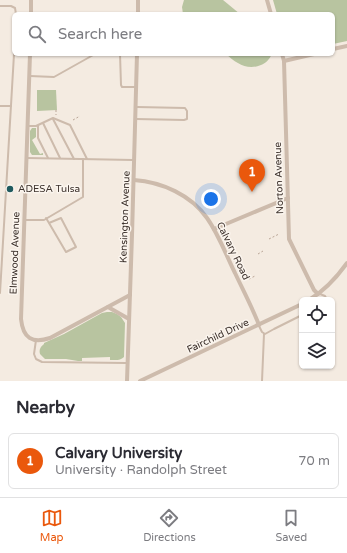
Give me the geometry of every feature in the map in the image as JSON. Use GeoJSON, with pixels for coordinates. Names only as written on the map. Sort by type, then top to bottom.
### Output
{"type":"FeatureCollection","features":[{"type":"Feature","properties":{"kind":"street"},"geometry":{"type":"LineString","coordinates":[[31,0],[31,12]]}},
{"type":"Feature","properties":{"kind":"street"},"geometry":{"type":"LineString","coordinates":[[138,0],[138,12]]}},
{"type":"Feature","properties":{"kind":"street"},"geometry":{"type":"LineString","coordinates":[[267,0],[270,12]]}},
{"type":"Feature","properties":{"kind":"street"},"geometry":{"type":"LineString","coordinates":[[335,49],[347,46]]}},
{"type":"Feature","properties":{"kind":"street","name":"Elmwood Avenue"},"geometry":{"type":"LineString","coordinates":[[30,56],[22,325],[25,335],[36,340]]}},
{"type":"Feature","properties":{"kind":"street","name":"Kensington Avenue"},"geometry":{"type":"LineString","coordinates":[[127,381],[137,56]]}},
{"type":"Feature","properties":{"kind":"street","name":"Norton Avenue"},"geometry":{"type":"LineString","coordinates":[[282,56],[284,62],[289,239],[314,290],[318,294]]}},
{"type":"Feature","properties":{"kind":"street"},"geometry":{"type":"LineString","coordinates":[[284,62],[306,56]]}},
{"type":"Feature","properties":{"kind":"street","name":"Calvary Road"},"geometry":{"type":"LineString","coordinates":[[134,180],[165,187],[182,195],[201,210],[214,229],[259,325]]}},
{"type":"Feature","properties":{"kind":"street"},"geometry":{"type":"LineString","coordinates":[[214,229],[288,198]]}},
{"type":"Feature","properties":{"kind":"street"},"geometry":{"type":"LineString","coordinates":[[314,297],[334,280],[347,263]]}},
{"type":"Feature","properties":{"kind":"street"},"geometry":{"type":"LineString","coordinates":[[36,340],[45,340],[50,338],[130,296]]}},
{"type":"Feature","properties":{"kind":"street","name":"Fairchild Drive"},"geometry":{"type":"LineString","coordinates":[[140,381],[152,379],[299,305]]}},
{"type":"Feature","properties":{"kind":"street"},"geometry":{"type":"LineString","coordinates":[[108,307],[129,319]]}},
{"type":"Feature","properties":{"kind":"lane"},"geometry":{"type":"LineString","coordinates":[[0,6],[11,6],[15,8],[16,12]]}},
{"type":"Feature","properties":{"kind":"lane"},"geometry":{"type":"LineString","coordinates":[[0,293],[14,56]]}},
{"type":"Feature","properties":{"kind":"lane"},"geometry":{"type":"LineString","coordinates":[[29,76],[54,77],[91,56]]}},
{"type":"Feature","properties":{"kind":"lane"},"geometry":{"type":"LineString","coordinates":[[120,56],[122,87],[137,87]]}},
{"type":"Feature","properties":{"kind":"lane"},"geometry":{"type":"LineString","coordinates":[[0,106],[11,106]]}},
{"type":"Feature","properties":{"kind":"lane"},"geometry":{"type":"LineString","coordinates":[[136,106],[184,108],[187,110],[187,119],[136,119]]}},
{"type":"Feature","properties":{"kind":"lane"},"geometry":{"type":"LineString","coordinates":[[28,126],[38,125],[53,118],[70,125],[87,159]]}},
{"type":"Feature","properties":{"kind":"lane"},"geometry":{"type":"LineString","coordinates":[[53,118],[74,159]]}},
{"type":"Feature","properties":{"kind":"lane"},"geometry":{"type":"LineString","coordinates":[[43,123],[60,158]]}},
{"type":"Feature","properties":{"kind":"lane"},"geometry":{"type":"LineString","coordinates":[[38,125],[38,138],[48,158]]}},
{"type":"Feature","properties":{"kind":"lane"},"geometry":{"type":"LineString","coordinates":[[27,158],[135,160]]}},
{"type":"Feature","properties":{"kind":"lane"},"geometry":{"type":"LineString","coordinates":[[24,220],[44,220],[83,197],[84,159]]}},
{"type":"Feature","properties":{"kind":"lane"},"geometry":{"type":"LineString","coordinates":[[46,218],[66,252],[76,246],[61,218],[49,223]]}},
{"type":"Feature","properties":{"kind":"lane"},"geometry":{"type":"LineString","coordinates":[[318,294],[326,297]]}},
{"type":"Feature","properties":{"kind":"lane"},"geometry":{"type":"LineString","coordinates":[[264,334],[299,316]]}},
{"type":"Feature","properties":{"kind":"lane"},"geometry":{"type":"LineString","coordinates":[[259,325],[264,334],[262,381]]}},
{"type":"Feature","properties":{"kind":"lane"},"geometry":{"type":"LineString","coordinates":[[36,340],[34,354],[36,359],[42,362],[128,363]]}},
{"type":"Feature","properties":{"kind":"path"},"geometry":{"type":"LineString","coordinates":[[56,110],[56,115]]}},
{"type":"Feature","properties":{"kind":"path"},"geometry":{"type":"LineString","coordinates":[[73,120],[80,116]]}},
{"type":"Feature","properties":{"kind":"path"},"geometry":{"type":"LineString","coordinates":[[269,239],[279,234]]}},
{"type":"Feature","properties":{"kind":"path"},"geometry":{"type":"LineString","coordinates":[[258,254],[263,251]]}},
{"type":"Feature","properties":{"kind":"path"},"geometry":{"type":"LineString","coordinates":[[249,279],[255,276]]}},
{"type":"Feature","properties":{"kind":"green space"},"geometry":{"type":"Polygon","coordinates":[[[184,0],[223,0],[238,12],[183,12],[182,7],[184,0]]]}},
{"type":"Feature","properties":{"kind":"green space"},"geometry":{"type":"Polygon","coordinates":[[[273,0],[347,0],[347,41],[335,44],[335,12],[276,12],[273,0]]]}},
{"type":"Feature","properties":{"kind":"green space"},"geometry":{"type":"Polygon","coordinates":[[[229,56],[271,56],[269,60],[256,67],[246,67],[229,56]]]}},
{"type":"Feature","properties":{"kind":"green space"},"geometry":{"type":"Polygon","coordinates":[[[37,90],[56,90],[57,110],[37,111],[37,90]]]}},
{"type":"Feature","properties":{"kind":"green space"},"geometry":{"type":"Polygon","coordinates":[[[32,128],[36,128],[36,137],[32,140],[40,154],[43,153],[43,155],[32,155],[30,152],[30,131],[32,128]]]}},
{"type":"Feature","properties":{"kind":"green space"},"geometry":{"type":"Polygon","coordinates":[[[107,312],[117,314],[125,323],[124,357],[119,360],[110,360],[110,357],[82,358],[82,361],[78,361],[66,359],[45,359],[40,354],[40,349],[44,343],[102,313],[107,312]]]}},
{"type":"Feature","properties":{"kind":"place","name":"ADESA Tulsa"},"geometry":{"type":"Point","coordinates":[10,189]}},
{"type":"Feature","properties":{"kind":"place","name":"Calvary University"},"geometry":{"type":"Point","coordinates":[252,192]}}]}
